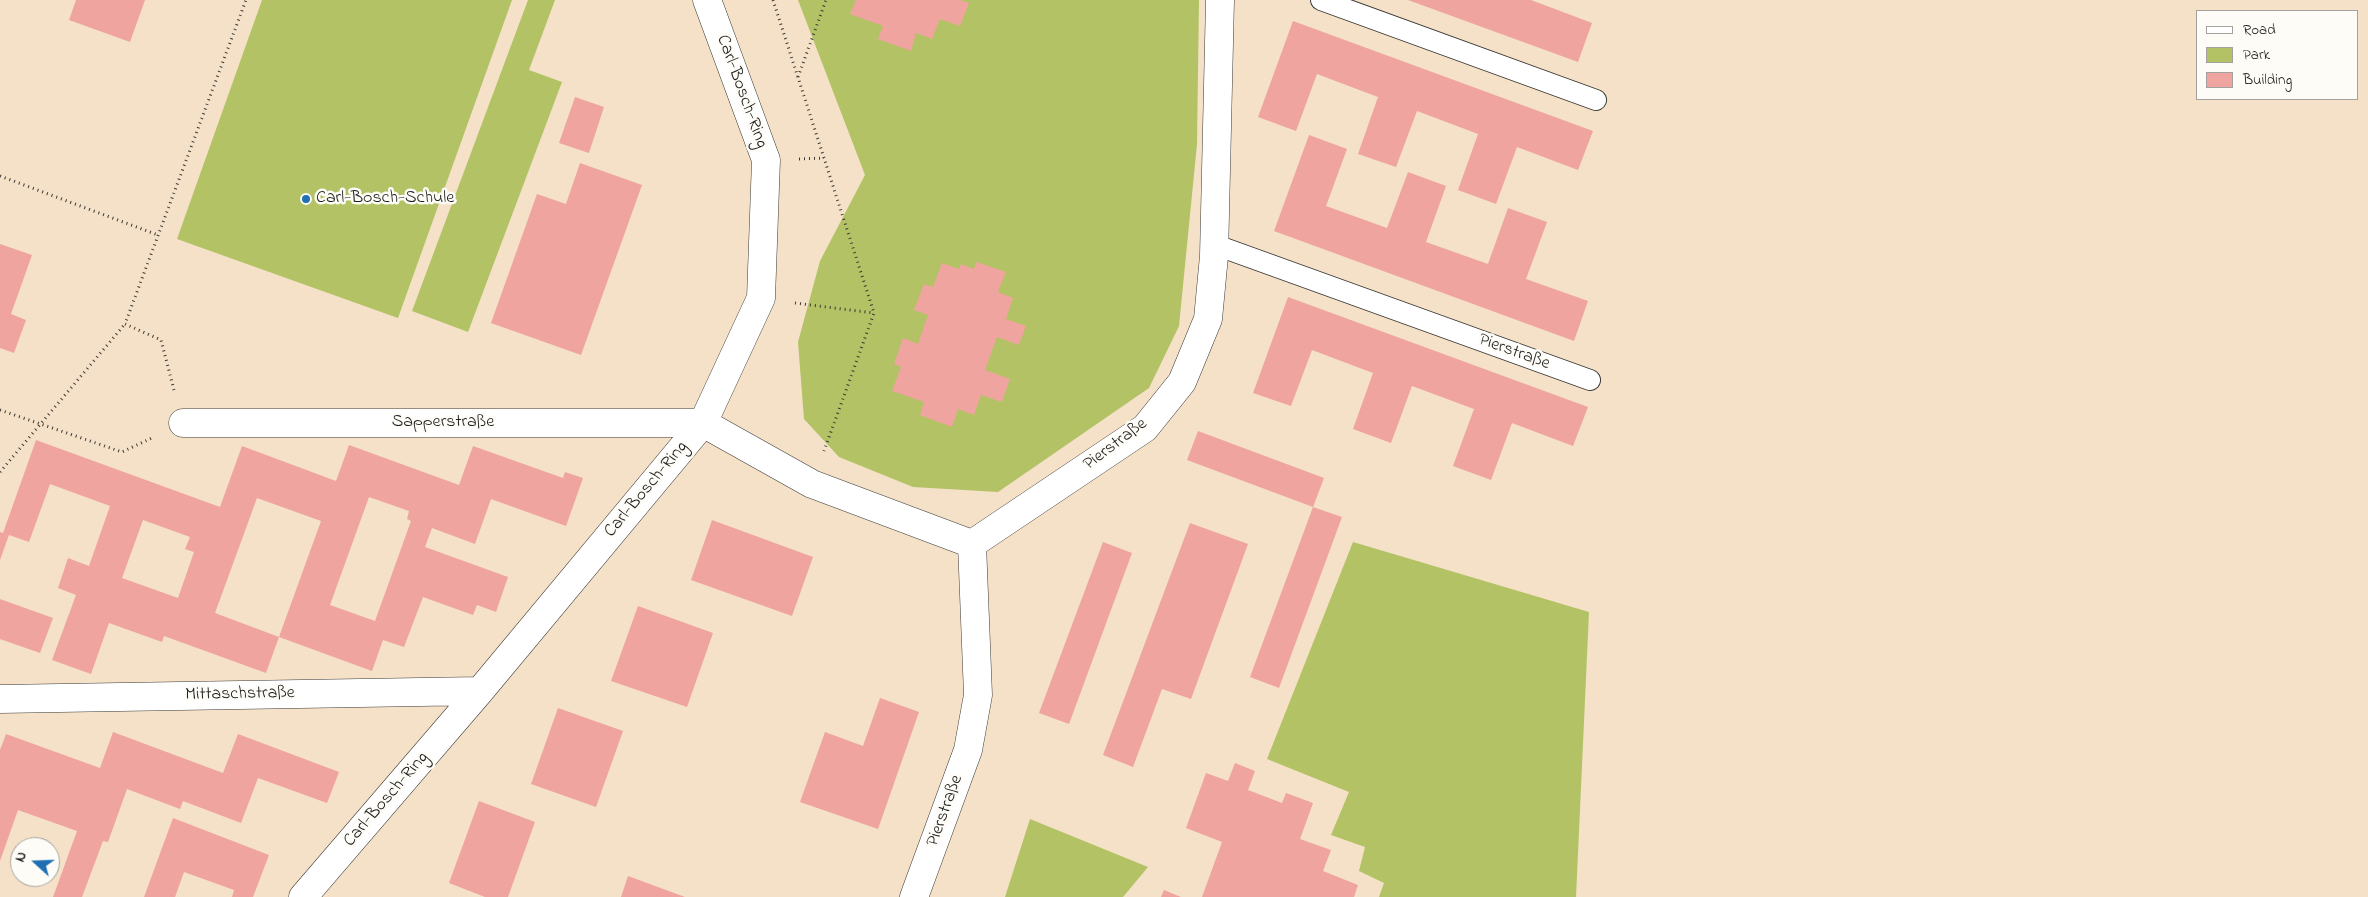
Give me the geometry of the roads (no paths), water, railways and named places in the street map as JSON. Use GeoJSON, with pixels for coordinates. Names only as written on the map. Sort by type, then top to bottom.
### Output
{"type":"FeatureCollection","features":[{"type":"Feature","properties":{"kind":"street","name":"Carl-Bosch-Ring"},"geometry":{"type":"LineString","coordinates":[[303,897],[480,691],[703,423],[761,298],[766,160],[707,0]]}},
{"type":"Feature","properties":{"kind":"street","name":"Pierstraße"},"geometry":{"type":"LineString","coordinates":[[914,897],[968,750],[978,695],[972,544],[1145,428],[1182,382],[1208,319],[1214,244],[1220,0]]}},
{"type":"Feature","properties":{"kind":"street","name":"Sapperstraße"},"geometry":{"type":"LineString","coordinates":[[183,423],[703,423]]}},
{"type":"Feature","properties":{"kind":"street"},"geometry":{"type":"LineString","coordinates":[[703,423],[812,484],[972,544]]}},
{"type":"Feature","properties":{"kind":"street","name":"Mittaschstraße"},"geometry":{"type":"LineString","coordinates":[[0,699],[480,691]]}},
{"type":"Feature","properties":{"kind":"lane"},"geometry":{"type":"LineString","coordinates":[[1321,0],[1596,100]]}},
{"type":"Feature","properties":{"kind":"lane","name":"Pierstraße"},"geometry":{"type":"LineString","coordinates":[[1214,244],[1590,380]]}},
{"type":"Feature","properties":{"kind":"place","name":"Carl-Bosch-Schule"},"geometry":{"type":"Point","coordinates":[306,199]}}]}
